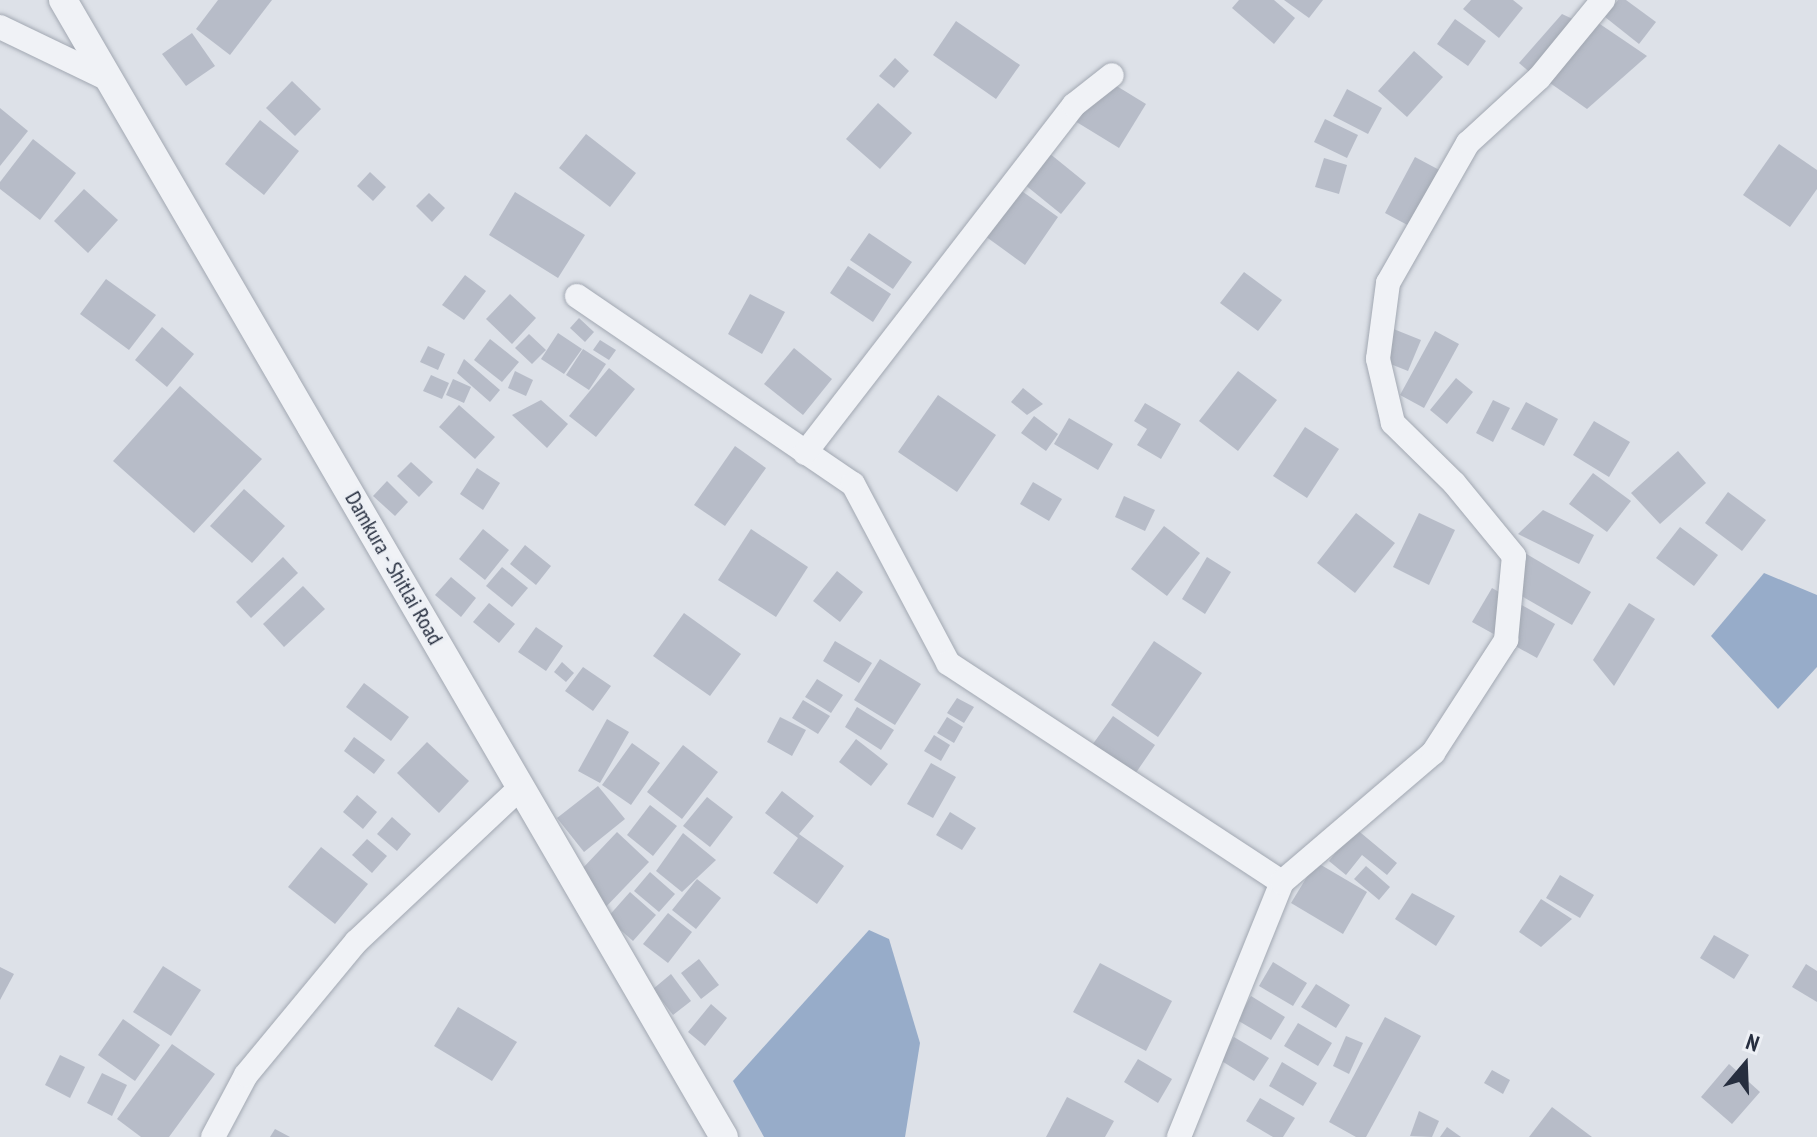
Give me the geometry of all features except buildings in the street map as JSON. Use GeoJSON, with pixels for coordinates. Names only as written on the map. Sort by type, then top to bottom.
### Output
{"type":"FeatureCollection","features":[{"type":"Feature","properties":{"kind":"street","name":"Damkura - Shitlai Road"},"geometry":{"type":"LineString","coordinates":[[63,0],[724,1137]]}},
{"type":"Feature","properties":{"kind":"street"},"geometry":{"type":"LineString","coordinates":[[1179,1137],[1282,882],[1433,753],[1506,640],[1514,556],[1454,483],[1393,423],[1378,359],[1388,283],[1468,143],[1539,78],[1603,0]]}},
{"type":"Feature","properties":{"kind":"street"},"geometry":{"type":"LineString","coordinates":[[0,27],[110,80]]}},
{"type":"Feature","properties":{"kind":"street"},"geometry":{"type":"LineString","coordinates":[[805,453],[1064,117],[1112,75]]}},
{"type":"Feature","properties":{"kind":"street"},"geometry":{"type":"LineString","coordinates":[[577,296],[853,484],[948,663],[1282,882]]}},
{"type":"Feature","properties":{"kind":"street"},"geometry":{"type":"LineString","coordinates":[[213,1137],[246,1075],[356,942],[521,787]]}},
{"type":"Feature","properties":{"kind":"water"},"geometry":{"type":"Polygon","coordinates":[[[1764,573],[1817,595],[1817,667],[1778,709],[1711,636],[1764,573]]]}},
{"type":"Feature","properties":{"kind":"water"},"geometry":{"type":"Polygon","coordinates":[[[869,930],[889,939],[920,1043],[905,1137],[764,1137],[733,1081],[869,930]]]}}]}
